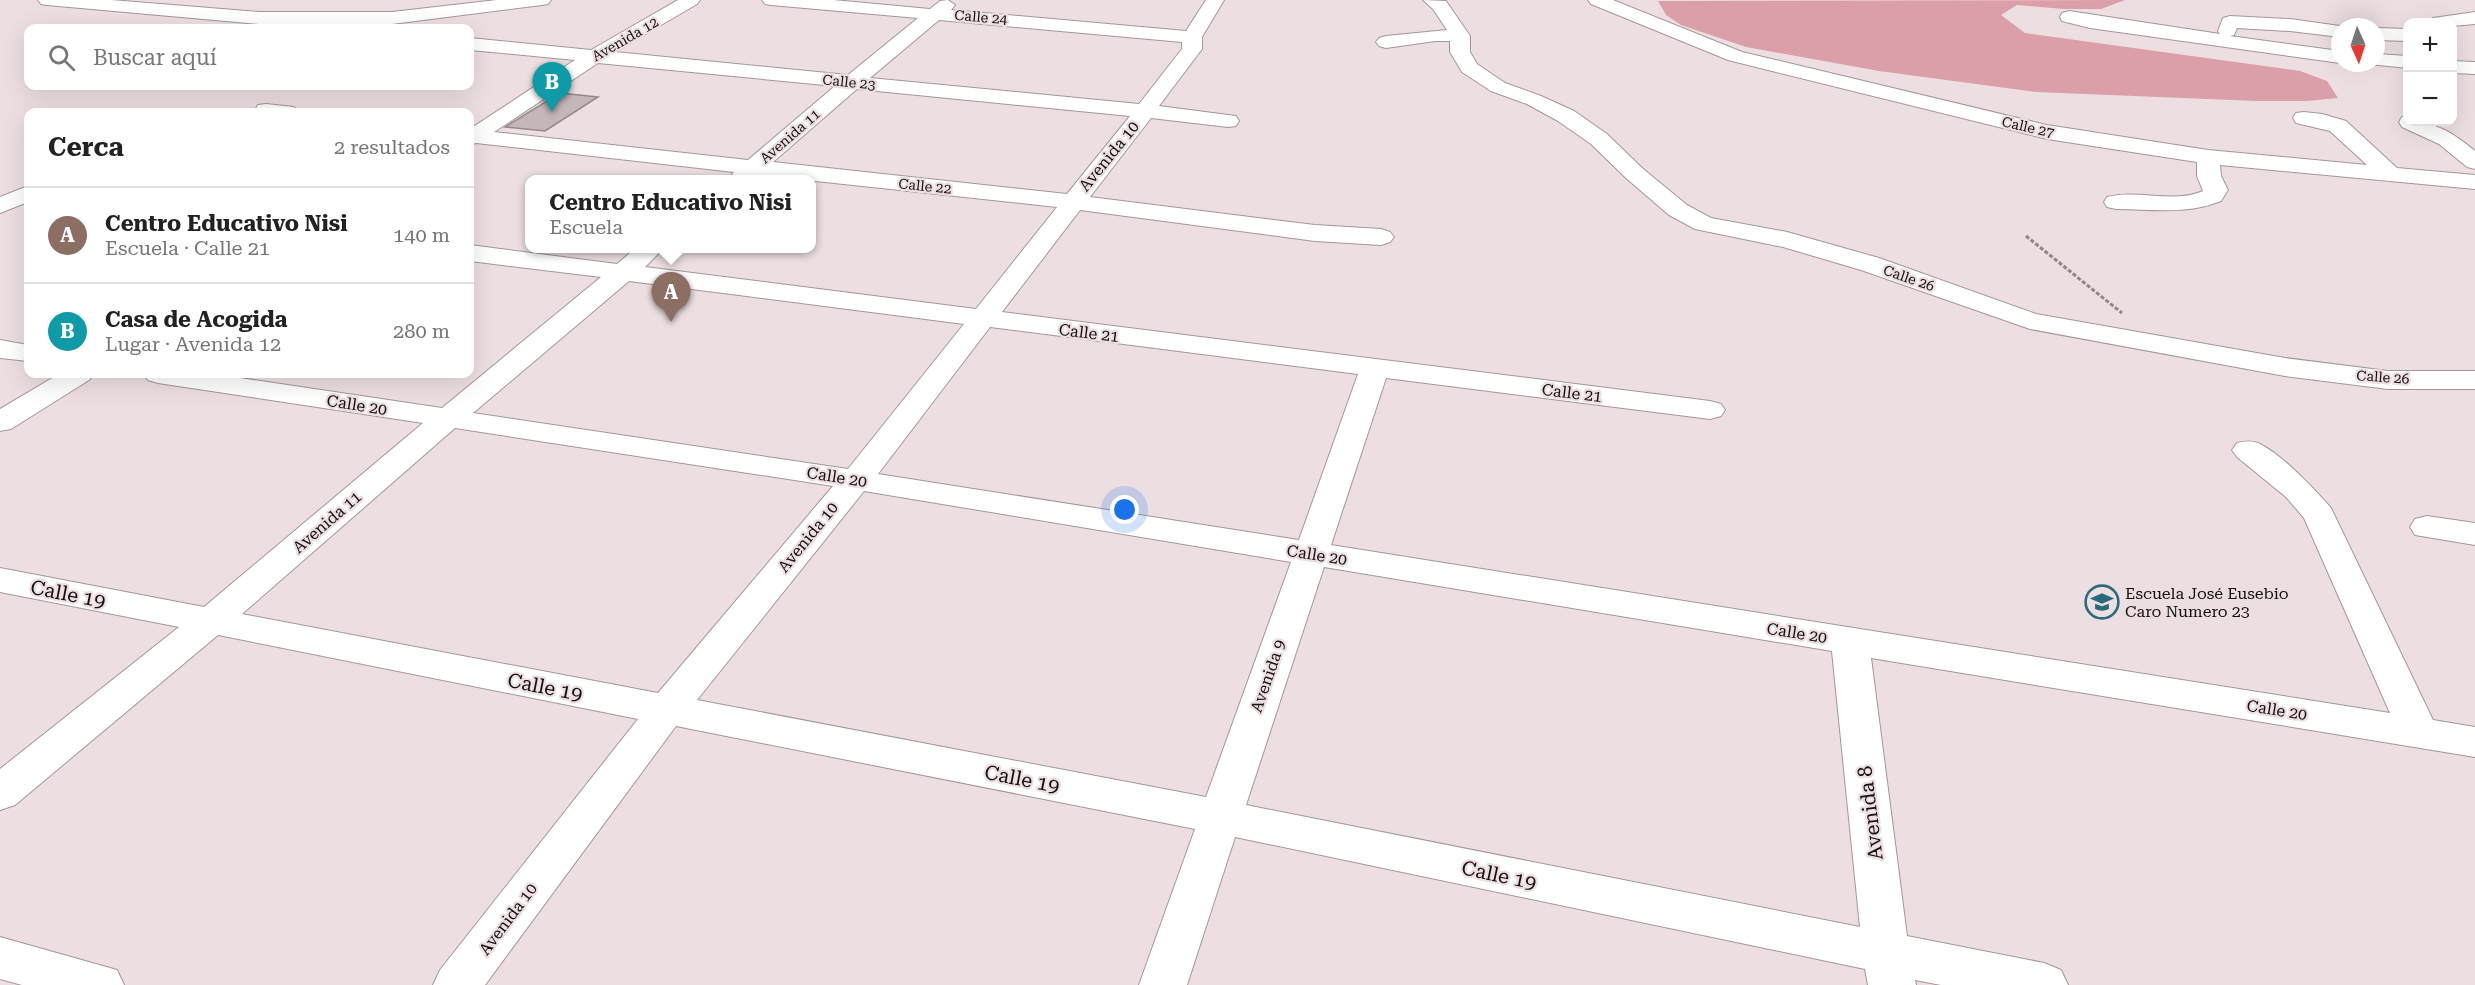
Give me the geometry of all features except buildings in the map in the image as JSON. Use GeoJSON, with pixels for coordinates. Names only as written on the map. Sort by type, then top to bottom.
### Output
{"type":"FeatureCollection","features":[{"type":"Feature","properties":{"kind":"street"},"geometry":{"type":"LineString","coordinates":[[47,0],[259,18],[392,18],[542,0]]}},
{"type":"Feature","properties":{"kind":"street"},"geometry":{"type":"LineString","coordinates":[[155,9],[176,0]]}},
{"type":"Feature","properties":{"kind":"street","name":"Avenida 12"},"geometry":{"type":"LineString","coordinates":[[474,134],[593,57],[691,0]]}},
{"type":"Feature","properties":{"kind":"street","name":"Calle 24"},"geometry":{"type":"LineString","coordinates":[[771,0],[944,7],[1192,37]]}},
{"type":"Feature","properties":{"kind":"street","name":"Avenida 10"},"geometry":{"type":"LineString","coordinates":[[457,985],[666,711],[856,480],[1145,111],[1192,49],[1192,37],[1215,0]]}},
{"type":"Feature","properties":{"kind":"street","name":"Calle 26"},"geometry":{"type":"LineString","coordinates":[[1432,0],[1440,5],[1460,36],[1460,52],[1469,68],[1498,87],[1534,100],[1566,116],[1599,139],[1634,173],[1690,218],[1704,224],[1787,240],[1870,264],[2030,321],[2285,367],[2388,380],[2475,380]]}},
{"type":"Feature","properties":{"kind":"street","name":"Calle 27"},"geometry":{"type":"LineString","coordinates":[[1597,0],[1735,56],[2047,132],[2208,157],[2475,182]]}},
{"type":"Feature","properties":{"kind":"street","name":"Avenida 11"},"geometry":{"type":"LineString","coordinates":[[746,174],[852,82],[944,7]]}},
{"type":"Feature","properties":{"kind":"street"},"geometry":{"type":"LineString","coordinates":[[2069,17],[2100,24],[2331,56]]}},
{"type":"Feature","properties":{"kind":"street"},"geometry":{"type":"LineString","coordinates":[[2457,20],[2475,18]]}},
{"type":"Feature","properties":{"kind":"street"},"geometry":{"type":"LineString","coordinates":[[2230,41],[2226,29],[2230,22],[2331,30]]}},
{"type":"Feature","properties":{"kind":"street"},"geometry":{"type":"LineString","coordinates":[[2385,34],[2403,35]]}},
{"type":"Feature","properties":{"kind":"street"},"geometry":{"type":"LineString","coordinates":[[1386,42],[1435,35],[1460,36]]}},
{"type":"Feature","properties":{"kind":"street","name":"Calle 23"},"geometry":{"type":"LineString","coordinates":[[474,44],[1228,121]]}},
{"type":"Feature","properties":{"kind":"street"},"geometry":{"type":"LineString","coordinates":[[2385,61],[2403,62]]}},
{"type":"Feature","properties":{"kind":"street"},"geometry":{"type":"LineString","coordinates":[[2304,118],[2322,120],[2338,126],[2390,174]]}},
{"type":"Feature","properties":{"kind":"street"},"geometry":{"type":"LineString","coordinates":[[2420,126],[2447,139],[2475,162]]}},
{"type":"Feature","properties":{"kind":"street","name":"Calle 22"},"geometry":{"type":"LineString","coordinates":[[474,138],[746,174]]}},
{"type":"Feature","properties":{"kind":"street"},"geometry":{"type":"LineString","coordinates":[[2116,202],[2130,201],[2171,206],[2204,200],[2213,196],[2216,190],[2209,176],[2208,157]]}},
{"type":"Feature","properties":{"kind":"street","name":"Calle 22"},"geometry":{"type":"LineString","coordinates":[[816,180],[1073,202],[1315,233],[1381,237]]}},
{"type":"Feature","properties":{"kind":"street","name":"Avenida 11"},"geometry":{"type":"LineString","coordinates":[[0,793],[210,622],[447,419],[647,253]]}},
{"type":"Feature","properties":{"kind":"street","name":"Calle 21"},"geometry":{"type":"LineString","coordinates":[[474,254],[981,320],[1710,411]]}},
{"type":"Feature","properties":{"kind":"street"},"geometry":{"type":"LineString","coordinates":[[0,349],[24,352]]}},
{"type":"Feature","properties":{"kind":"street","name":"Avenida 9"},"geometry":{"type":"LineString","coordinates":[[1163,985],[1309,553],[1375,368]]}},
{"type":"Feature","properties":{"kind":"street"},"geometry":{"type":"LineString","coordinates":[[0,422],[72,378]]}},
{"type":"Feature","properties":{"kind":"street","name":"Calle 20"},"geometry":{"type":"LineString","coordinates":[[184,378],[856,480],[2475,742]]}},
{"type":"Feature","properties":{"kind":"street"},"geometry":{"type":"LineString","coordinates":[[2248,450],[2298,490],[2319,515],[2419,733]]}},
{"type":"Feature","properties":{"kind":"street"},"geometry":{"type":"LineString","coordinates":[[2427,527],[2475,534]]}},
{"type":"Feature","properties":{"kind":"street","name":"Calle 19"},"geometry":{"type":"LineString","coordinates":[[0,580],[1220,817],[1889,970],[2044,985]]}},
{"type":"Feature","properties":{"kind":"street","name":"Avenida 8"},"geometry":{"type":"LineString","coordinates":[[1850,641],[1889,970]]}},
{"type":"Feature","properties":{"kind":"street"},"geometry":{"type":"LineString","coordinates":[[0,958],[100,985]]}},
{"type":"Feature","properties":{"kind":"lane"},"geometry":{"type":"LineString","coordinates":[[368,24],[439,13]]}},
{"type":"Feature","properties":{"kind":"path"},"geometry":{"type":"LineString","coordinates":[[2026,236],[2111,302],[2155,344]]}},
{"type":"Feature","properties":{"kind":"shaded area"},"geometry":{"type":"Polygon","coordinates":[[[2125,0],[2101,9],[2017,5],[2001,15],[2025,33],[2300,71],[2327,81],[2338,98],[2307,101],[2256,101],[2036,92],[1879,71],[1746,47],[1681,25],[1666,15],[1658,1],[2125,0]]]}},
{"type":"Feature","properties":{"kind":"place","name":"Casa de Acogida"},"geometry":{"type":"Point","coordinates":[552,112]}},
{"type":"Feature","properties":{"kind":"place","name":"Centro Educativo Nisi"},"geometry":{"type":"Point","coordinates":[671,322]}},
{"type":"Feature","properties":{"kind":"place","name":"Escuela José Eusebio Caro Numero 23"},"geometry":{"type":"Point","coordinates":[2102,602]}}]}
